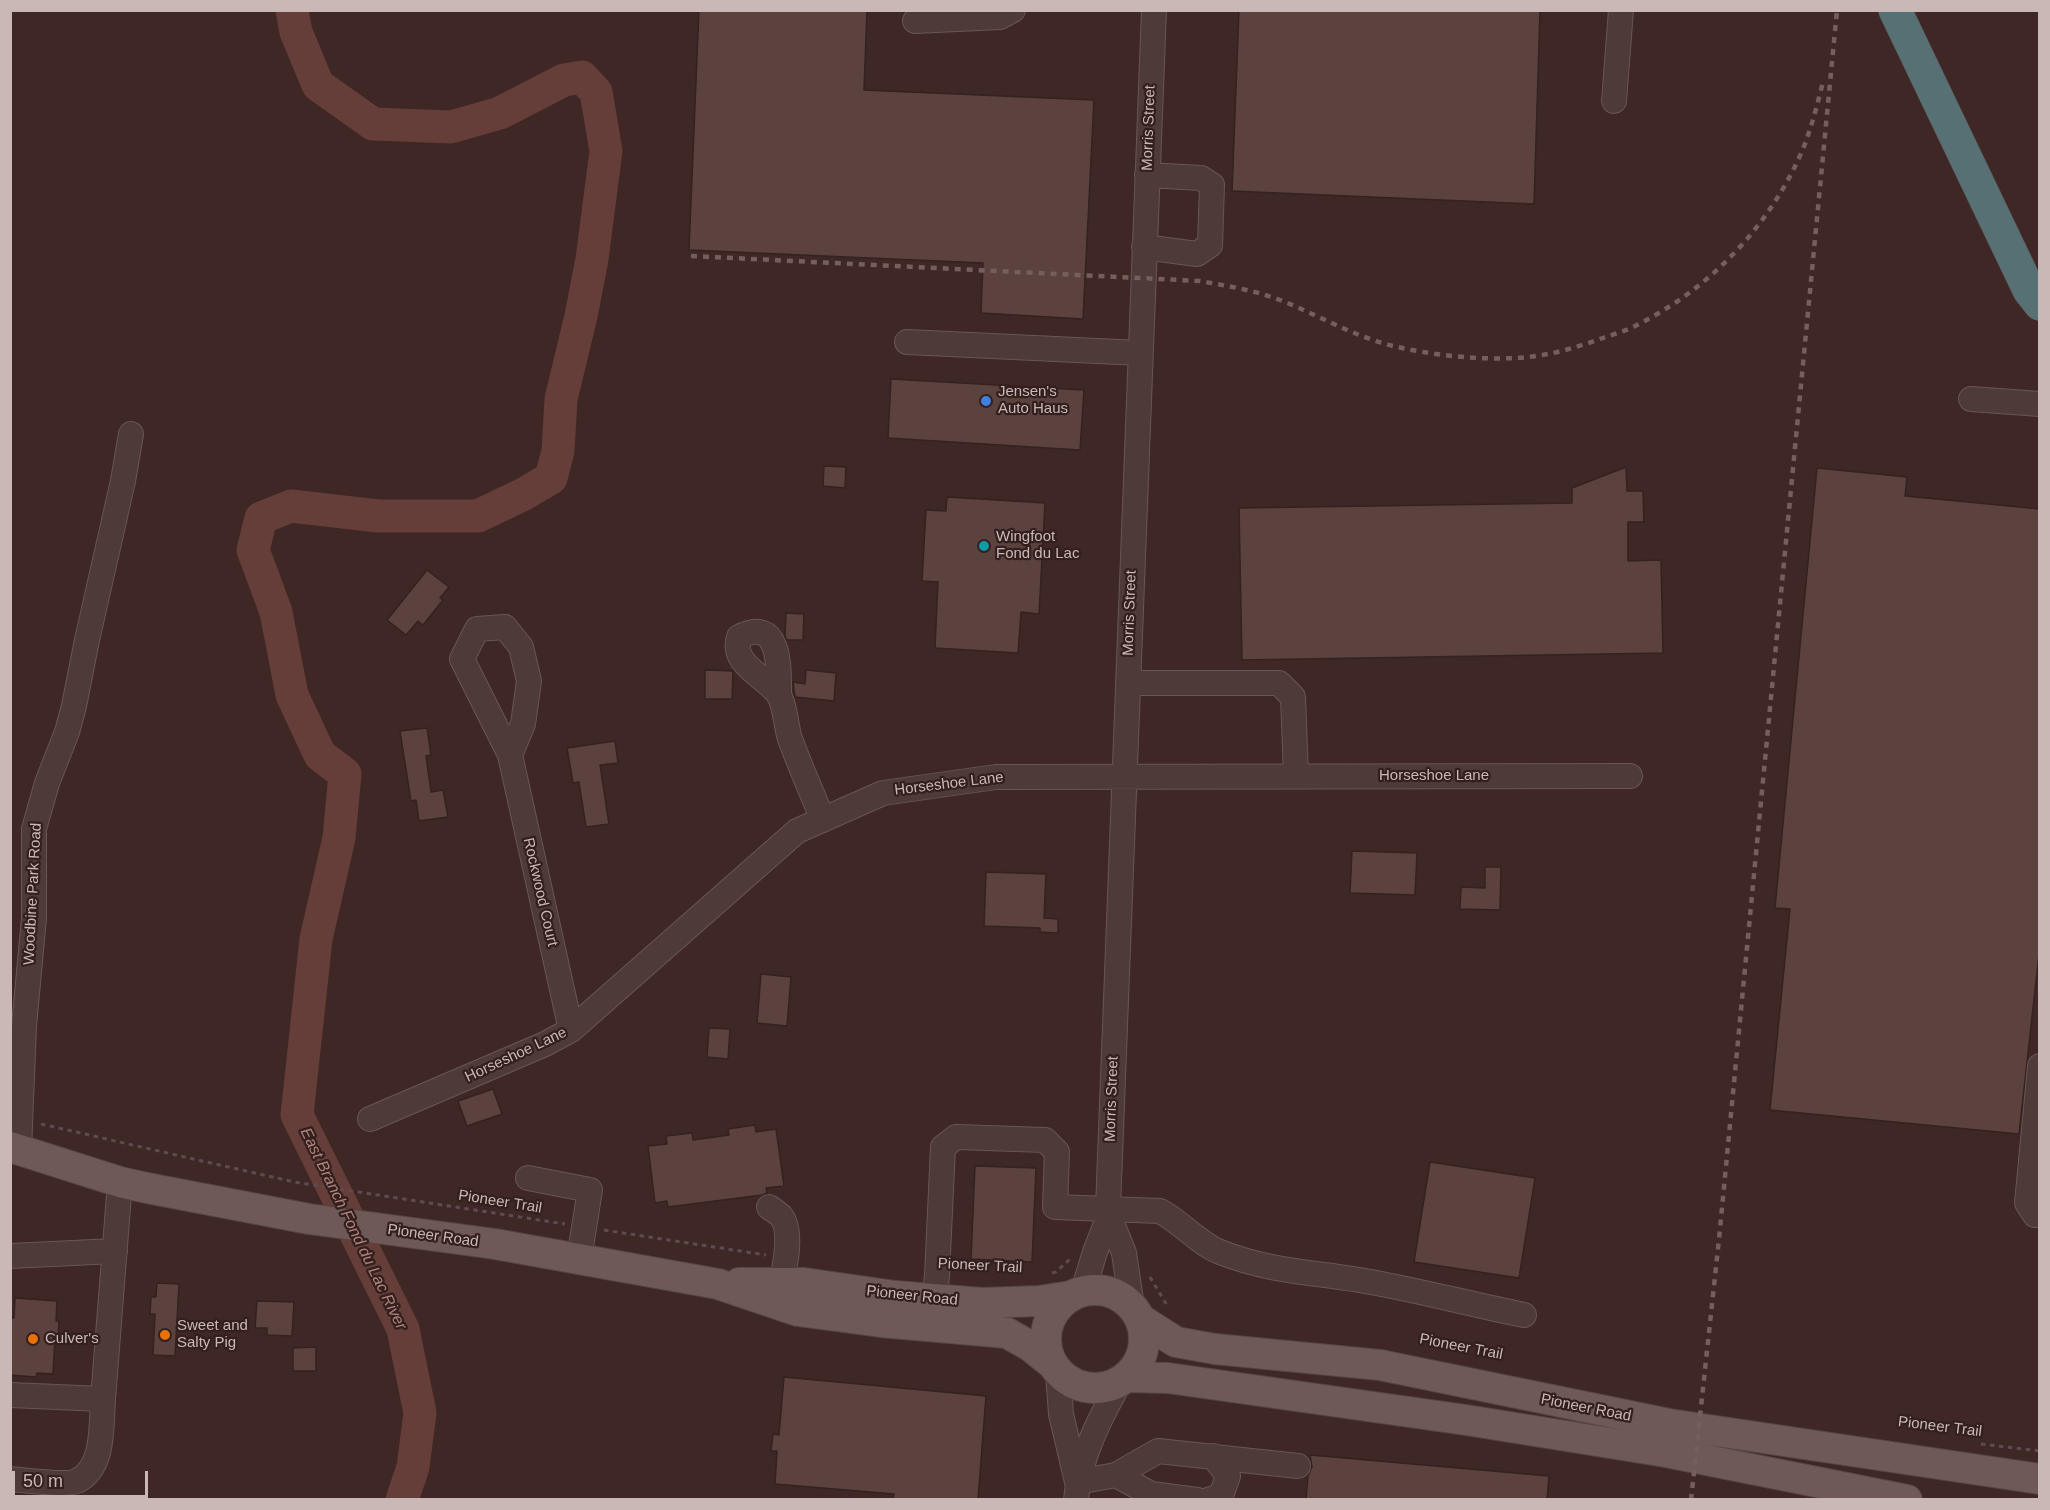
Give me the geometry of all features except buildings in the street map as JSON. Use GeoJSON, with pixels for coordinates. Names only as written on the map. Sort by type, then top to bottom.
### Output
{"type":"FeatureCollection","features":[{"type":"Feature","properties":{"kind":"highway"},"geometry":{"type":"LineString","coordinates":[[1895,10],[2029,290],[2040,304]]}},
{"type":"Feature","properties":{"kind":"main road","name":"Pioneer Road"},"geometry":{"type":"LineString","coordinates":[[15,1149],[120,1182],[210,1201],[309,1219],[495,1244],[718,1284],[781,1281],[895,1296],[982,1303],[1039,1301],[1077,1294]]}},
{"type":"Feature","properties":{"kind":"main road","name":"Pioneer Road"},"geometry":{"type":"LineString","coordinates":[[781,1281],[798,1311],[881,1322],[1008,1333],[1030,1346],[1054,1367]]}},
{"type":"Feature","properties":{"kind":"main road"},"geometry":{"type":"LineString","coordinates":[[1097,1290],[1126,1301],[1136,1313],[1144,1335],[1143,1350],[1137,1365],[1124,1380],[1106,1388],[1094,1389],[1077,1386],[1066,1380],[1054,1367],[1046,1347],[1046,1332],[1050,1317],[1059,1305],[1077,1294],[1097,1290]]}},
{"type":"Feature","properties":{"kind":"main road","name":"Pioneer Road"},"geometry":{"type":"LineString","coordinates":[[1136,1313],[1176,1342],[1215,1349],[1380,1365],[1669,1424],[2040,1479]]}},
{"type":"Feature","properties":{"kind":"main road","name":"Pioneer Road"},"geometry":{"type":"LineString","coordinates":[[1124,1380],[1168,1378],[1478,1422],[1703,1458],[1907,1500]]}},
{"type":"Feature","properties":{"kind":"street"},"geometry":{"type":"LineString","coordinates":[[915,21],[1000,17],[1013,10]]}},
{"type":"Feature","properties":{"kind":"street","name":"Morris Street"},"geometry":{"type":"LineString","coordinates":[[1077,1294],[1109,1212],[1143,247],[1154,10]]}},
{"type":"Feature","properties":{"kind":"street"},"geometry":{"type":"LineString","coordinates":[[1614,101],[1621,10]]}},
{"type":"Feature","properties":{"kind":"street"},"geometry":{"type":"LineString","coordinates":[[1143,247],[1197,254],[1210,245],[1212,185],[1201,178],[1147,175]]}},
{"type":"Feature","properties":{"kind":"street"},"geometry":{"type":"LineString","coordinates":[[907,342],[1140,353]]}},
{"type":"Feature","properties":{"kind":"street"},"geometry":{"type":"LineString","coordinates":[[1971,399],[2040,404]]}},
{"type":"Feature","properties":{"kind":"street","name":"Woodbine Park Road"},"geometry":{"type":"LineString","coordinates":[[15,1149],[20,1118],[24,1026],[34,918],[35,822],[74,706],[117,513],[131,434]]}},
{"type":"Feature","properties":{"kind":"street","name":"Rockwood Court"},"geometry":{"type":"LineString","coordinates":[[510,755],[523,724],[529,681],[521,647],[505,627],[477,629],[462,659],[510,755],[571,1030]]}},
{"type":"Feature","properties":{"kind":"street"},"geometry":{"type":"LineString","coordinates":[[1128,683],[1279,683],[1293,697],[1296,776]]}},
{"type":"Feature","properties":{"kind":"street"},"geometry":{"type":"LineString","coordinates":[[779,695],[790,738],[823,820]]}},
{"type":"Feature","properties":{"kind":"street","name":"Horseshoe Lane"},"geometry":{"type":"LineString","coordinates":[[370,1119],[545,1044],[571,1030],[797,831],[883,793],[996,777],[1630,776]]}},
{"type":"Feature","properties":{"kind":"street"},"geometry":{"type":"LineString","coordinates":[[2040,1066],[2027,1203],[2035,1215],[2040,1215]]}},
{"type":"Feature","properties":{"kind":"street"},"geometry":{"type":"LineString","coordinates":[[934,1299],[943,1147],[956,1137],[1045,1140],[1057,1152],[1055,1207],[1109,1212],[1160,1211],[1218,1251],[1259,1265],[1298,1273],[1359,1280],[1524,1316]]}},
{"type":"Feature","properties":{"kind":"street"},"geometry":{"type":"LineString","coordinates":[[528,1178],[590,1191],[579,1259]]}},
{"type":"Feature","properties":{"kind":"street"},"geometry":{"type":"LineString","coordinates":[[10,1479],[76,1481],[88,1472],[99,1453],[120,1182]]}},
{"type":"Feature","properties":{"kind":"street"},"geometry":{"type":"LineString","coordinates":[[769,1207],[781,1216],[786,1229],[781,1281]]}},
{"type":"Feature","properties":{"kind":"street","name":"Morris Street"},"geometry":{"type":"LineString","coordinates":[[1109,1212],[1124,1253],[1136,1313]]}},
{"type":"Feature","properties":{"kind":"street"},"geometry":{"type":"LineString","coordinates":[[10,1256],[115,1251]]}},
{"type":"Feature","properties":{"kind":"street"},"geometry":{"type":"LineString","coordinates":[[1054,1367],[1077,1491]]}},
{"type":"Feature","properties":{"kind":"street"},"geometry":{"type":"LineString","coordinates":[[1077,1491],[1098,1421],[1124,1380]]}},
{"type":"Feature","properties":{"kind":"street"},"geometry":{"type":"LineString","coordinates":[[10,1395],[103,1399]]}},
{"type":"Feature","properties":{"kind":"street"},"geometry":{"type":"LineString","coordinates":[[1077,1491],[1116,1475],[1158,1451],[1298,1466]]}},
{"type":"Feature","properties":{"kind":"street"},"geometry":{"type":"LineString","coordinates":[[1208,1500],[1221,1496],[1228,1476],[1214,1456]]}},
{"type":"Feature","properties":{"kind":"street"},"geometry":{"type":"LineString","coordinates":[[1116,1475],[1151,1494],[1197,1500]]}},
{"type":"Feature","properties":{"kind":"path","name":"Pioneer Trail"},"geometry":{"type":"LineString","coordinates":[[20,1118],[294,1182],[584,1227],[781,1281]]}},
{"type":"Feature","properties":{"kind":"path"},"geometry":{"type":"LineString","coordinates":[[1048,1275],[1056,1272],[1069,1261],[1076,1247],[1095,1252]]}},
{"type":"Feature","properties":{"kind":"path"},"geometry":{"type":"LineString","coordinates":[[1148,1270],[1150,1279],[1169,1310]]}},
{"type":"Feature","properties":{"kind":"path","name":"Pioneer Trail"},"geometry":{"type":"LineString","coordinates":[[1974,1443],[2040,1451]]}},
{"type":"Feature","properties":{"kind":"waterway","name":"East Branch Fond du Lac River"},"geometry":{"type":"LineString","coordinates":[[292,10],[296,32],[318,85],[373,124],[451,127],[500,113],[564,80],[582,77],[596,92],[606,151],[592,259],[561,399],[558,451],[551,478],[478,516],[378,516],[291,506],[261,518],[253,550],[276,612],[292,695],[320,755],[345,774],[339,838],[316,939],[297,1115],[403,1329],[420,1413],[413,1467],[402,1500]]}},
{"type":"Feature","properties":{"kind":"railway"},"geometry":{"type":"LineString","coordinates":[[1691,1500],[1719,1239],[1837,10]]}},
{"type":"Feature","properties":{"kind":"railway"},"geometry":{"type":"LineString","coordinates":[[691,256],[1200,281],[1270,297],[1364,337],[1393,346],[1469,357],[1537,356],[1582,345],[1637,325],[1663,311],[1687,294],[1731,256],[1769,211],[1798,160],[1806,141],[1823,82]]}},
{"type":"Feature","properties":{"kind":"place","name":"Jensen's Auto Haus"},"geometry":{"type":"Point","coordinates":[986,401]}},
{"type":"Feature","properties":{"kind":"place","name":"Wingfoot Fond du Lac"},"geometry":{"type":"Point","coordinates":[984,546]}},
{"type":"Feature","properties":{"kind":"place","name":"Sweet and Salty Pig"},"geometry":{"type":"Point","coordinates":[165,1335]}},
{"type":"Feature","properties":{"kind":"place","name":"Culver's"},"geometry":{"type":"Point","coordinates":[33,1339]}}]}
